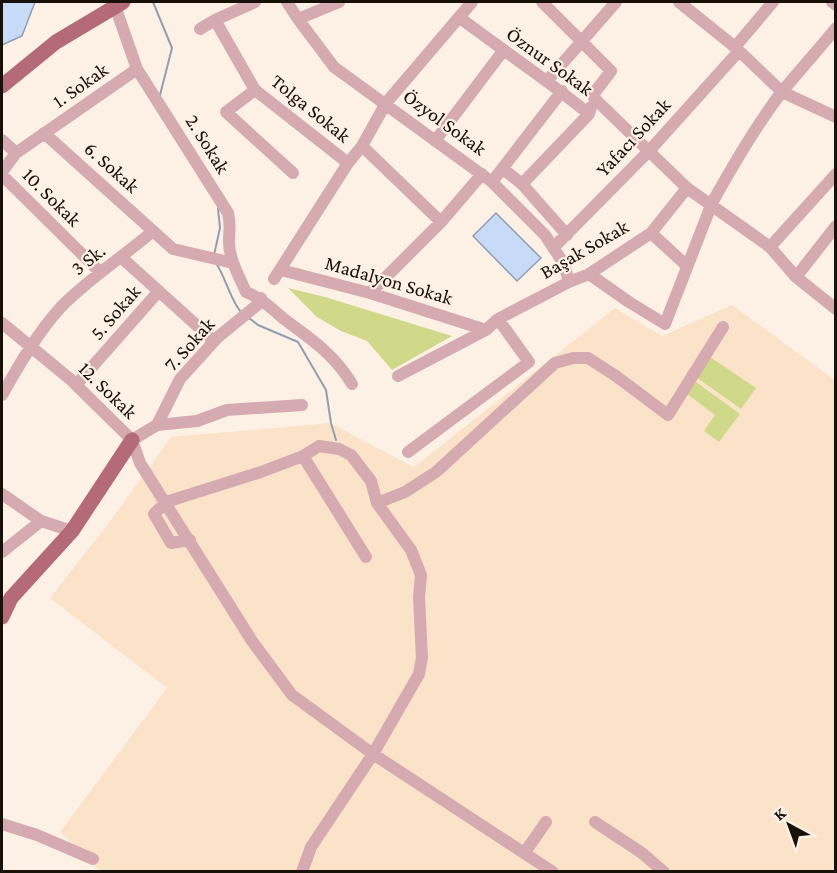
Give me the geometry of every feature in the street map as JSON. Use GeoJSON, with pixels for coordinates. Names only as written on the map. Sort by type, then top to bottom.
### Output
{"type":"FeatureCollection","features":[{"type":"Feature","properties":{"kind":"main road"},"geometry":{"type":"LineString","coordinates":[[2,86],[56,42],[119,4]]}},
{"type":"Feature","properties":{"kind":"main road"},"geometry":{"type":"LineString","coordinates":[[2,92],[32,61]]}},
{"type":"Feature","properties":{"kind":"main road"},"geometry":{"type":"LineString","coordinates":[[2,617],[11,598],[72,531],[132,440]]}},
{"type":"Feature","properties":{"kind":"street"},"geometry":{"type":"LineString","coordinates":[[200,29],[214,20],[255,2]]}},
{"type":"Feature","properties":{"kind":"street","name":"Özyol Sokak"},"geometry":{"type":"LineString","coordinates":[[287,2],[334,67],[487,178],[545,235],[564,264],[569,282]]}},
{"type":"Feature","properties":{"kind":"street"},"geometry":{"type":"LineString","coordinates":[[298,19],[339,2]]}},
{"type":"Feature","properties":{"kind":"street","name":"Madalyon Sokak"},"geometry":{"type":"LineString","coordinates":[[471,2],[386,103],[362,146],[348,163],[277,274],[370,292],[486,330]]}},
{"type":"Feature","properties":{"kind":"street"},"geometry":{"type":"LineString","coordinates":[[522,184],[590,114],[595,92],[611,71],[542,2]]}},
{"type":"Feature","properties":{"kind":"street"},"geometry":{"type":"LineString","coordinates":[[547,81],[616,2]]}},
{"type":"Feature","properties":{"kind":"street","name":"Yafacı Sokak"},"geometry":{"type":"LineString","coordinates":[[554,248],[650,150],[737,49],[773,2]]}},
{"type":"Feature","properties":{"kind":"street"},"geometry":{"type":"LineString","coordinates":[[832,2],[836,5]]}},
{"type":"Feature","properties":{"kind":"street","name":"2. Sokak"},"geometry":{"type":"LineString","coordinates":[[119,4],[137,69],[228,213],[231,228],[229,243],[233,263],[246,292],[261,298],[325,349],[352,384]]}},
{"type":"Feature","properties":{"kind":"street"},"geometry":{"type":"LineString","coordinates":[[686,4],[782,92],[836,117]]}},
{"type":"Feature","properties":{"kind":"street","name":"Öznur Sokak"},"geometry":{"type":"LineString","coordinates":[[459,17],[590,114]]}},
{"type":"Feature","properties":{"kind":"street","name":"Tolga Sokak"},"geometry":{"type":"LineString","coordinates":[[214,20],[255,90],[348,163]]}},
{"type":"Feature","properties":{"kind":"street"},"geometry":{"type":"LineString","coordinates":[[589,274],[628,302],[665,324],[712,203],[752,134],[782,92],[836,28]]}},
{"type":"Feature","properties":{"kind":"street"},"geometry":{"type":"LineString","coordinates":[[435,141],[503,51]]}},
{"type":"Feature","properties":{"kind":"street","name":"1. Sokak"},"geometry":{"type":"LineString","coordinates":[[2,173],[16,153],[137,69]]}},
{"type":"Feature","properties":{"kind":"street"},"geometry":{"type":"LineString","coordinates":[[255,90],[226,112],[293,173]]}},
{"type":"Feature","properties":{"kind":"street"},"geometry":{"type":"LineString","coordinates":[[370,292],[487,178],[502,169],[562,92]]}},
{"type":"Feature","properties":{"kind":"street"},"geometry":{"type":"LineString","coordinates":[[594,98],[687,188],[712,203],[770,247],[796,277],[836,309]]}},
{"type":"Feature","properties":{"kind":"street","name":"6. Sokak"},"geometry":{"type":"LineString","coordinates":[[44,133],[153,231]]}},
{"type":"Feature","properties":{"kind":"street"},"geometry":{"type":"LineString","coordinates":[[2,140],[16,153]]}},
{"type":"Feature","properties":{"kind":"street"},"geometry":{"type":"LineString","coordinates":[[362,146],[441,222]]}},
{"type":"Feature","properties":{"kind":"street"},"geometry":{"type":"LineString","coordinates":[[502,169],[522,184],[567,235]]}},
{"type":"Feature","properties":{"kind":"street","name":"10. Sokak"},"geometry":{"type":"LineString","coordinates":[[2,173],[100,272]]}},
{"type":"Feature","properties":{"kind":"street"},"geometry":{"type":"LineString","coordinates":[[770,247],[836,174]]}},
{"type":"Feature","properties":{"kind":"street","name":"Başak Sokak"},"geometry":{"type":"LineString","coordinates":[[398,376],[486,330],[498,319],[589,274],[651,233],[687,188]]}},
{"type":"Feature","properties":{"kind":"street"},"geometry":{"type":"LineString","coordinates":[[796,277],[836,226]]}},
{"type":"Feature","properties":{"kind":"street"},"geometry":{"type":"LineString","coordinates":[[153,231],[173,249],[233,263]]}},
{"type":"Feature","properties":{"kind":"street","name":"3 Sk."},"geometry":{"type":"LineString","coordinates":[[2,391],[61,308],[100,272],[122,258],[153,231]]}},
{"type":"Feature","properties":{"kind":"street"},"geometry":{"type":"LineString","coordinates":[[651,233],[687,266]]}},
{"type":"Feature","properties":{"kind":"street"},"geometry":{"type":"LineString","coordinates":[[122,258],[214,341]]}},
{"type":"Feature","properties":{"kind":"street","name":"5. Sokak"},"geometry":{"type":"LineString","coordinates":[[76,385],[159,291]]}},
{"type":"Feature","properties":{"kind":"street","name":"7. Sokak"},"geometry":{"type":"LineString","coordinates":[[157,425],[180,378],[214,341],[256,306],[261,298]]}},
{"type":"Feature","properties":{"kind":"street"},"geometry":{"type":"LineString","coordinates":[[408,452],[529,362],[498,319]]}},
{"type":"Feature","properties":{"kind":"street","name":"12. Sokak"},"geometry":{"type":"LineString","coordinates":[[2,323],[76,385],[132,440],[157,425],[197,421],[227,410],[303,405]]}},
{"type":"Feature","properties":{"kind":"street"},"geometry":{"type":"LineString","coordinates":[[377,502],[405,492],[436,472],[555,363],[573,358],[588,358],[668,415],[723,327]]}},
{"type":"Feature","properties":{"kind":"street"},"geometry":{"type":"LineString","coordinates":[[132,440],[141,463],[252,641],[292,695],[373,754],[553,872]]}},
{"type":"Feature","properties":{"kind":"street"},"geometry":{"type":"LineString","coordinates":[[166,502],[261,472],[303,456],[320,446],[339,449],[351,455],[370,481],[377,502],[411,550],[421,575],[419,597],[422,658],[419,674],[373,754],[311,847],[302,872]]}},
{"type":"Feature","properties":{"kind":"street"},"geometry":{"type":"LineString","coordinates":[[303,456],[366,557]]}},
{"type":"Feature","properties":{"kind":"street"},"geometry":{"type":"LineString","coordinates":[[2,494],[41,521],[72,531]]}},
{"type":"Feature","properties":{"kind":"street"},"geometry":{"type":"LineString","coordinates":[[2,552],[41,521]]}},
{"type":"Feature","properties":{"kind":"street"},"geometry":{"type":"LineString","coordinates":[[525,852],[546,822]]}},
{"type":"Feature","properties":{"kind":"street"},"geometry":{"type":"LineString","coordinates":[[595,822],[642,853],[664,872]]}},
{"type":"Feature","properties":{"kind":"street"},"geometry":{"type":"LineString","coordinates":[[2,824],[37,835],[93,859]]}},
{"type":"Feature","properties":{"kind":"shaded area"},"geometry":{"type":"Polygon","coordinates":[[[732,305],[835,380],[835,871],[100,871],[60,832],[167,688],[50,598],[108,524],[171,437],[330,423],[414,467],[615,308],[662,336],[732,305]]]}},
{"type":"Feature","properties":{"kind":"green space"},"geometry":{"type":"Polygon","coordinates":[[[288,288],[452,336],[392,370],[367,341],[341,331],[317,317],[288,288]]]}},
{"type":"Feature","properties":{"kind":"green space"},"geometry":{"type":"Polygon","coordinates":[[[710,357],[756,388],[741,409],[696,377],[710,357]]]}},
{"type":"Feature","properties":{"kind":"green space"},"geometry":{"type":"Polygon","coordinates":[[[696,382],[740,414],[719,442],[704,431],[715,415],[687,394],[696,382]]]}},
{"type":"Feature","properties":{"kind":"water"},"geometry":{"type":"Polygon","coordinates":[[[2,2],[35,2],[22,36],[2,45],[2,2]]]}},
{"type":"Feature","properties":{"kind":"water"},"geometry":{"type":"Polygon","coordinates":[[[496,213],[541,258],[517,281],[473,236],[496,213]]]}},
{"type":"Feature","properties":{"kind":"waterway"},"geometry":{"type":"LineString","coordinates":[[153,2],[172,48],[160,95]]}},
{"type":"Feature","properties":{"kind":"waterway"},"geometry":{"type":"LineString","coordinates":[[214,255],[220,228],[218,208]]}},
{"type":"Feature","properties":{"kind":"waterway"},"geometry":{"type":"LineString","coordinates":[[216,263],[242,313]]}},
{"type":"Feature","properties":{"kind":"waterway"},"geometry":{"type":"LineString","coordinates":[[249,318],[258,325],[298,342],[326,390],[336,440]]}}]}
